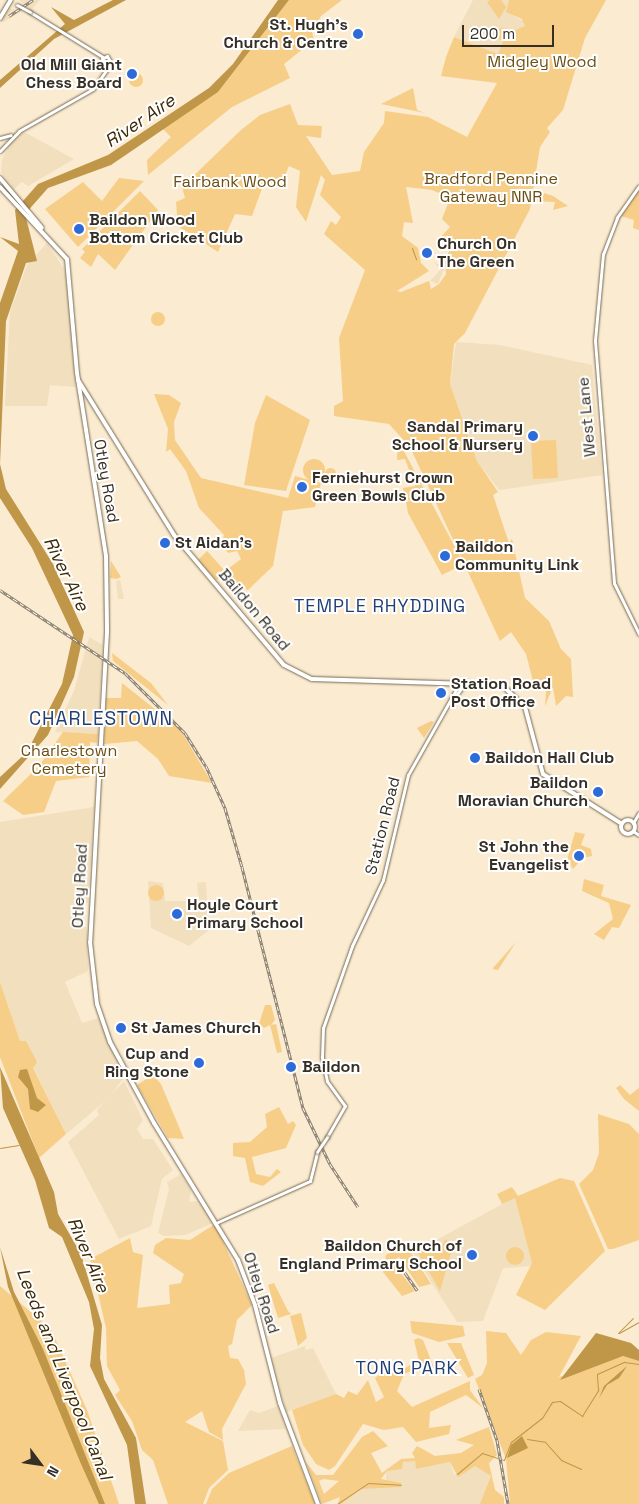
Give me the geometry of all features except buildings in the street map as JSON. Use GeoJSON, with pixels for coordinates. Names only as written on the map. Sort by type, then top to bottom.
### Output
{"type":"FeatureCollection","features":[{"type":"Feature","properties":{"kind":"main road"},"geometry":{"type":"LineString","coordinates":[[0,18],[11,0]]}},
{"type":"Feature","properties":{"kind":"main road","name":"Otley Road"},"geometry":{"type":"LineString","coordinates":[[0,178],[68,262],[78,380],[106,556],[108,600],[91,976],[100,1014],[116,1053],[183,1170],[218,1222],[250,1289],[280,1403],[318,1504]]}},
{"type":"Feature","properties":{"kind":"main road","name":"Otley Road"},"geometry":{"type":"LineString","coordinates":[[0,187],[19,202]]}},
{"type":"Feature","properties":{"kind":"main road"},"geometry":{"type":"LineString","coordinates":[[9,189],[9,196]]}},
{"type":"Feature","properties":{"kind":"main road","name":"Baildon Road"},"geometry":{"type":"LineString","coordinates":[[78,380],[174,535],[289,668],[312,679],[464,681],[509,688],[525,707],[543,774],[622,824]]}},
{"type":"Feature","properties":{"kind":"main road"},"geometry":{"type":"LineString","coordinates":[[633,823],[633,831],[624,832],[622,824],[633,823]]}},
{"type":"Feature","properties":{"kind":"street"},"geometry":{"type":"LineString","coordinates":[[11,0],[69,34],[103,57],[111,60],[105,66]]}},
{"type":"Feature","properties":{"kind":"street"},"geometry":{"type":"LineString","coordinates":[[0,138],[14,134],[85,95],[101,80],[105,66],[103,57]]}},
{"type":"Feature","properties":{"kind":"street"},"geometry":{"type":"LineString","coordinates":[[0,152],[14,134]]}},
{"type":"Feature","properties":{"kind":"street","name":"West Lane"},"geometry":{"type":"LineString","coordinates":[[639,186],[629,198],[610,235],[602,263],[595,385],[614,582],[639,634]]}},
{"type":"Feature","properties":{"kind":"street","name":"Station Road"},"geometry":{"type":"LineString","coordinates":[[218,1222],[310,1180],[317,1152],[345,1106],[330,1088],[322,1047],[323,1028],[352,946],[386,871],[403,790],[415,759],[464,681]]}},
{"type":"Feature","properties":{"kind":"street"},"geometry":{"type":"LineString","coordinates":[[633,823],[639,813]]}},
{"type":"Feature","properties":{"kind":"street"},"geometry":{"type":"LineString","coordinates":[[633,831],[639,835]]}},
{"type":"Feature","properties":{"kind":"shaded area"},"geometry":{"type":"Polygon","coordinates":[[[19,0],[40,0],[31,10],[19,0]]]}},
{"type":"Feature","properties":{"kind":"shaded area"},"geometry":{"type":"Polygon","coordinates":[[[113,0],[126,0],[54,39],[0,88],[0,80],[65,24],[51,7],[74,20],[113,0]]]}},
{"type":"Feature","properties":{"kind":"shaded area"},"geometry":{"type":"Polygon","coordinates":[[[278,0],[289,0],[218,92],[111,165],[48,188],[25,214],[37,261],[26,263],[6,321],[0,464],[0,303],[18,251],[0,237],[19,244],[15,210],[38,184],[108,155],[209,88],[233,64],[278,0]]]}},
{"type":"Feature","properties":{"kind":"shaded area"},"geometry":{"type":"Polygon","coordinates":[[[473,0],[509,0],[507,12],[525,22],[524,29],[499,40],[503,42],[498,54],[454,37],[473,0]]]}},
{"type":"Feature","properties":{"kind":"shaded area"},"geometry":{"type":"Polygon","coordinates":[[[9,8],[21,12],[1,23],[1,22],[9,8]]]}},
{"type":"Feature","properties":{"kind":"shaded area"},"geometry":{"type":"Polygon","coordinates":[[[24,132],[74,159],[28,186],[22,182],[14,189],[1,172],[2,160],[11,142],[24,132]]]}},
{"type":"Feature","properties":{"kind":"shaded area"},"geometry":{"type":"Polygon","coordinates":[[[47,243],[66,272],[76,387],[50,385],[47,406],[5,406],[10,312],[27,265],[47,243]]]}},
{"type":"Feature","properties":{"kind":"shaded area"},"geometry":{"type":"Polygon","coordinates":[[[433,262],[445,267],[438,284],[430,281],[441,269],[433,262]]]}},
{"type":"Feature","properties":{"kind":"shaded area","name":"Sandal Primary School & Nursery"},"geometry":{"type":"Polygon","coordinates":[[[456,342],[500,345],[592,365],[602,475],[499,490],[477,461],[450,384],[456,342]]]}},
{"type":"Feature","properties":{"kind":"shaded area"},"geometry":{"type":"Polygon","coordinates":[[[0,464],[6,489],[53,564],[84,632],[74,677],[48,735],[0,789],[0,777],[27,752],[62,684],[73,635],[32,548],[0,498],[0,464]]]}},
{"type":"Feature","properties":{"kind":"shaded area"},"geometry":{"type":"Polygon","coordinates":[[[120,580],[124,599],[118,599],[116,581],[120,580]]]}},
{"type":"Feature","properties":{"kind":"shaded area"},"geometry":{"type":"Polygon","coordinates":[[[89,637],[103,645],[98,734],[55,732],[74,691],[89,637]]]}},
{"type":"Feature","properties":{"kind":"shaded area"},"geometry":{"type":"Polygon","coordinates":[[[94,807],[88,903],[70,905],[73,928],[87,927],[88,971],[65,982],[82,1023],[98,1018],[125,1076],[109,1098],[66,1134],[20,1041],[0,982],[0,822],[94,807]]]}},
{"type":"Feature","properties":{"kind":"shaded area","name":"Hoyle Court Primary School"},"geometry":{"type":"Polygon","coordinates":[[[148,881],[163,883],[165,901],[199,901],[197,883],[206,882],[209,930],[189,946],[151,928],[148,881]]]}},
{"type":"Feature","properties":{"kind":"shaded area","name":"River Aire"},"geometry":{"type":"Polygon","coordinates":[[[0,1067],[54,1192],[58,1214],[81,1254],[102,1325],[100,1358],[104,1379],[136,1438],[146,1504],[135,1504],[127,1445],[90,1366],[94,1329],[89,1302],[62,1237],[49,1228],[35,1180],[3,1108],[0,1067]]]}},
{"type":"Feature","properties":{"kind":"shaded area"},"geometry":{"type":"Polygon","coordinates":[[[27,1069],[37,1098],[46,1105],[38,1112],[30,1109],[28,1089],[18,1077],[20,1070],[27,1069]]]}},
{"type":"Feature","properties":{"kind":"shaded area"},"geometry":{"type":"Polygon","coordinates":[[[124,1081],[143,1120],[137,1129],[143,1139],[153,1139],[173,1170],[162,1179],[151,1226],[119,1239],[68,1142],[99,1115],[97,1110],[124,1081]]]}},
{"type":"Feature","properties":{"kind":"shaded area"},"geometry":{"type":"Polygon","coordinates":[[[181,1174],[191,1190],[189,1202],[198,1201],[213,1223],[185,1235],[164,1236],[158,1233],[169,1189],[167,1182],[181,1174]]]}},
{"type":"Feature","properties":{"kind":"shaded area","name":"Baildon Church of England Primary School"},"geometry":{"type":"Polygon","coordinates":[[[515,1197],[533,1266],[503,1268],[483,1321],[457,1322],[409,1247],[431,1243],[515,1197]]]}},
{"type":"Feature","properties":{"kind":"shaded area"},"geometry":{"type":"Polygon","coordinates":[[[0,1247],[14,1292],[43,1349],[105,1504],[99,1504],[81,1464],[8,1287],[0,1247]]]}},
{"type":"Feature","properties":{"kind":"shaded area"},"geometry":{"type":"Polygon","coordinates":[[[596,1333],[631,1343],[639,1350],[639,1361],[623,1356],[560,1380],[596,1333]]]}},
{"type":"Feature","properties":{"kind":"shaded area"},"geometry":{"type":"Polygon","coordinates":[[[305,1346],[306,1350],[313,1348],[336,1394],[286,1412],[271,1358],[305,1346]]]}},
{"type":"Feature","properties":{"kind":"shaded area"},"geometry":{"type":"Polygon","coordinates":[[[627,1366],[619,1378],[607,1385],[599,1398],[604,1386],[627,1366]]]}},
{"type":"Feature","properties":{"kind":"shaded area"},"geometry":{"type":"Polygon","coordinates":[[[278,1406],[286,1429],[238,1431],[250,1410],[259,1413],[278,1406]]]}},
{"type":"Feature","properties":{"kind":"shaded area"},"geometry":{"type":"Polygon","coordinates":[[[522,1436],[528,1448],[507,1458],[511,1445],[522,1436]]]}},
{"type":"Feature","properties":{"kind":"shaded area"},"geometry":{"type":"Polygon","coordinates":[[[415,1458],[416,1469],[450,1462],[454,1475],[475,1466],[491,1476],[490,1504],[341,1504],[361,1489],[386,1487],[386,1469],[415,1458]]]}},
{"type":"Feature","properties":{"kind":"green space"},"geometry":{"type":"Polygon","coordinates":[[[289,0],[342,0],[321,16],[312,32],[314,40],[284,64],[290,78],[232,107],[148,175],[147,160],[171,137],[162,128],[218,92],[289,0]]]}},
{"type":"Feature","properties":{"kind":"green space"},"geometry":{"type":"Polygon","coordinates":[[[490,0],[501,0],[506,7],[499,19],[487,2],[490,0]]]}},
{"type":"Feature","properties":{"kind":"green space","name":"Bradford Pennine Gateway NNR"},"geometry":{"type":"Polygon","coordinates":[[[509,0],[606,0],[585,38],[563,110],[547,128],[550,132],[540,147],[530,209],[465,333],[454,344],[450,384],[477,461],[498,492],[493,495],[509,543],[512,539],[525,598],[549,621],[561,649],[571,659],[573,697],[566,696],[556,706],[553,687],[545,706],[546,691],[533,681],[526,654],[511,632],[500,641],[410,447],[389,424],[334,416],[334,406],[343,401],[339,338],[365,270],[324,234],[331,221],[336,225],[341,217],[320,195],[325,180],[321,175],[306,222],[296,207],[300,171],[289,166],[284,178],[264,183],[252,216],[235,214],[218,252],[178,226],[176,202],[185,198],[182,187],[241,130],[260,115],[290,104],[298,125],[322,126],[321,138],[306,136],[332,175],[360,171],[364,152],[384,123],[385,111],[428,117],[467,137],[497,83],[441,76],[446,57],[454,37],[498,54],[503,42],[495,36],[500,28],[516,30],[525,26],[522,19],[506,12],[509,0]],[[406,187],[413,223],[404,222],[402,236],[418,248],[421,263],[429,271],[397,291],[401,292],[429,281],[431,289],[439,284],[446,274],[445,261],[452,244],[438,240],[450,227],[442,219],[450,198],[432,190],[406,187]]]}},
{"type":"Feature","properties":{"kind":"green space"},"geometry":{"type":"Polygon","coordinates":[[[136,73],[141,75],[143,80],[141,85],[136,87],[131,85],[129,80],[131,75],[136,73]]]}},
{"type":"Feature","properties":{"kind":"green space"},"geometry":{"type":"Polygon","coordinates":[[[413,88],[417,110],[425,113],[381,104],[413,88]]]}},
{"type":"Feature","properties":{"kind":"green space","name":"Baildon Wood Bottom Cricket Club"},"geometry":{"type":"Polygon","coordinates":[[[119,178],[144,181],[78,247],[45,209],[83,182],[102,201],[119,178]]]}},
{"type":"Feature","properties":{"kind":"green space"},"geometry":{"type":"Polygon","coordinates":[[[535,190],[553,196],[568,206],[553,210],[555,202],[533,201],[535,190]]]}},
{"type":"Feature","properties":{"kind":"green space"},"geometry":{"type":"Polygon","coordinates":[[[639,190],[639,230],[633,228],[634,220],[621,216],[639,190]]]}},
{"type":"Feature","properties":{"kind":"green space"},"geometry":{"type":"Polygon","coordinates":[[[140,191],[158,210],[115,270],[98,254],[91,267],[80,258],[85,252],[82,249],[140,191]]]}},
{"type":"Feature","properties":{"kind":"green space"},"geometry":{"type":"Polygon","coordinates":[[[158,312],[163,314],[165,319],[163,324],[158,326],[153,324],[151,319],[153,314],[158,312]]]}},
{"type":"Feature","properties":{"kind":"green space"},"geometry":{"type":"Polygon","coordinates":[[[154,394],[169,395],[181,403],[174,422],[175,440],[201,478],[288,498],[295,476],[321,483],[315,507],[283,511],[273,566],[248,590],[221,578],[216,580],[198,560],[207,551],[225,571],[241,559],[237,551],[228,553],[222,544],[224,535],[199,508],[186,471],[170,449],[166,452],[168,429],[154,394]]]}},
{"type":"Feature","properties":{"kind":"green space"},"geometry":{"type":"Polygon","coordinates":[[[266,395],[310,420],[286,491],[244,485],[255,423],[266,395]]]}},
{"type":"Feature","properties":{"kind":"green space"},"geometry":{"type":"Polygon","coordinates":[[[398,440],[464,564],[442,575],[408,513],[406,502],[414,499],[405,501],[403,488],[415,486],[405,459],[397,460],[398,440]]]}},
{"type":"Feature","properties":{"kind":"green space"},"geometry":{"type":"Polygon","coordinates":[[[556,440],[558,478],[533,479],[531,441],[556,440]]]}},
{"type":"Feature","properties":{"kind":"green space"},"geometry":{"type":"Polygon","coordinates":[[[314,459],[322,462],[325,470],[322,478],[314,481],[306,478],[303,470],[306,462],[314,459]]]}},
{"type":"Feature","properties":{"kind":"green space"},"geometry":{"type":"Polygon","coordinates":[[[330,467],[336,473],[330,479],[324,473],[330,467]]]}},
{"type":"Feature","properties":{"kind":"green space"},"geometry":{"type":"Polygon","coordinates":[[[111,561],[121,577],[117,579],[110,578],[111,561]]]}},
{"type":"Feature","properties":{"kind":"green space"},"geometry":{"type":"Polygon","coordinates":[[[112,653],[151,683],[168,705],[113,661],[112,653]]]}},
{"type":"Feature","properties":{"kind":"green space"},"geometry":{"type":"Polygon","coordinates":[[[122,683],[180,729],[212,783],[169,776],[158,759],[137,741],[104,744],[106,698],[121,698],[122,683]]]}},
{"type":"Feature","properties":{"kind":"green space"},"geometry":{"type":"Polygon","coordinates":[[[431,721],[434,722],[424,738],[417,728],[431,721]]]}},
{"type":"Feature","properties":{"kind":"green space","name":"Charlestown Cemetery"},"geometry":{"type":"Polygon","coordinates":[[[63,732],[98,734],[97,743],[90,742],[89,777],[56,781],[44,812],[23,815],[3,801],[39,766],[63,732]]]}},
{"type":"Feature","properties":{"kind":"green space"},"geometry":{"type":"Polygon","coordinates":[[[575,832],[585,834],[581,845],[591,849],[592,856],[583,858],[573,869],[567,860],[575,832]]]}},
{"type":"Feature","properties":{"kind":"green space"},"geometry":{"type":"Polygon","coordinates":[[[584,879],[604,885],[601,896],[631,905],[619,928],[612,927],[604,940],[594,934],[613,919],[609,903],[582,891],[584,879]]]}},
{"type":"Feature","properties":{"kind":"green space"},"geometry":{"type":"Polygon","coordinates":[[[156,885],[162,887],[164,893],[162,899],[156,901],[150,899],[148,893],[150,887],[156,885]]]}},
{"type":"Feature","properties":{"kind":"green space"},"geometry":{"type":"Polygon","coordinates":[[[516,942],[498,970],[493,969],[493,968],[516,942]]]}},
{"type":"Feature","properties":{"kind":"green space"},"geometry":{"type":"Polygon","coordinates":[[[0,982],[20,1041],[26,1041],[37,1062],[33,1068],[66,1134],[39,1158],[0,1057],[0,982]]]}},
{"type":"Feature","properties":{"kind":"green space"},"geometry":{"type":"Polygon","coordinates":[[[265,1005],[271,1005],[275,1020],[271,1025],[276,1024],[282,1052],[277,1053],[270,1025],[264,1028],[259,1024],[265,1005]]]}},
{"type":"Feature","properties":{"kind":"green space"},"geometry":{"type":"Polygon","coordinates":[[[153,1075],[161,1084],[184,1139],[168,1138],[137,1085],[153,1075]]]}},
{"type":"Feature","properties":{"kind":"green space"},"geometry":{"type":"Polygon","coordinates":[[[620,1085],[630,1095],[639,1088],[639,1111],[624,1099],[616,1088],[620,1085]]]}},
{"type":"Feature","properties":{"kind":"green space"},"geometry":{"type":"Polygon","coordinates":[[[279,1107],[288,1124],[293,1121],[296,1125],[286,1148],[252,1157],[256,1174],[270,1177],[277,1169],[281,1172],[263,1186],[250,1182],[245,1158],[233,1156],[233,1143],[250,1142],[267,1127],[265,1114],[279,1107]]]}},
{"type":"Feature","properties":{"kind":"green space"},"geometry":{"type":"Polygon","coordinates":[[[598,1114],[629,1124],[639,1134],[639,1240],[613,1249],[608,1249],[579,1184],[593,1170],[599,1153],[598,1114]]]}},
{"type":"Feature","properties":{"kind":"green space"},"geometry":{"type":"Polygon","coordinates":[[[560,1178],[574,1181],[605,1251],[545,1310],[516,1295],[532,1263],[515,1198],[502,1204],[497,1194],[512,1187],[518,1196],[560,1178]]]}},
{"type":"Feature","properties":{"kind":"green space"},"geometry":{"type":"Polygon","coordinates":[[[215,1224],[252,1305],[237,1320],[232,1344],[228,1346],[230,1358],[238,1359],[244,1370],[246,1384],[222,1429],[223,1440],[209,1432],[202,1411],[185,1422],[223,1441],[228,1470],[209,1488],[203,1504],[168,1504],[153,1460],[142,1450],[132,1421],[115,1395],[120,1390],[107,1366],[106,1328],[90,1259],[130,1238],[133,1252],[143,1255],[137,1308],[170,1304],[169,1285],[181,1283],[184,1274],[153,1253],[155,1245],[166,1238],[190,1240],[215,1224]]]}},
{"type":"Feature","properties":{"kind":"green space"},"geometry":{"type":"Polygon","coordinates":[[[445,1239],[453,1246],[440,1291],[417,1251],[442,1247],[445,1239]]]}},
{"type":"Feature","properties":{"kind":"green space"},"geometry":{"type":"Polygon","coordinates":[[[404,1242],[431,1284],[419,1287],[399,1257],[392,1262],[415,1291],[402,1296],[383,1272],[386,1255],[404,1242]]]}},
{"type":"Feature","properties":{"kind":"green space"},"geometry":{"type":"Polygon","coordinates":[[[511,1247],[519,1247],[524,1252],[522,1263],[511,1265],[506,1260],[506,1252],[511,1247]]]}},
{"type":"Feature","properties":{"kind":"green space"},"geometry":{"type":"Polygon","coordinates":[[[274,1283],[291,1314],[278,1318],[268,1285],[274,1283]]]}},
{"type":"Feature","properties":{"kind":"green space"},"geometry":{"type":"Polygon","coordinates":[[[0,1286],[51,1329],[87,1410],[119,1504],[0,1504],[0,1286]]]}},
{"type":"Feature","properties":{"kind":"green space"},"geometry":{"type":"Polygon","coordinates":[[[301,1313],[307,1338],[298,1346],[290,1316],[301,1313]]]}},
{"type":"Feature","properties":{"kind":"green space"},"geometry":{"type":"Polygon","coordinates":[[[410,1321],[463,1326],[465,1336],[439,1342],[412,1333],[410,1321]]]}},
{"type":"Feature","properties":{"kind":"green space"},"geometry":{"type":"Polygon","coordinates":[[[486,1331],[506,1333],[521,1355],[531,1340],[546,1332],[581,1336],[559,1377],[623,1356],[639,1361],[639,1504],[510,1504],[506,1459],[475,1379],[482,1375],[487,1363],[486,1331]]]}},
{"type":"Feature","properties":{"kind":"green space"},"geometry":{"type":"Polygon","coordinates":[[[418,1338],[423,1340],[434,1368],[422,1374],[414,1340],[418,1338]]]}},
{"type":"Feature","properties":{"kind":"green space"},"geometry":{"type":"Polygon","coordinates":[[[447,1343],[461,1343],[474,1375],[468,1378],[447,1343]]]}},
{"type":"Feature","properties":{"kind":"green space"},"geometry":{"type":"Polygon","coordinates":[[[415,1362],[417,1369],[404,1374],[397,1391],[412,1407],[470,1381],[470,1390],[483,1408],[466,1395],[430,1412],[429,1428],[451,1425],[449,1434],[416,1442],[403,1427],[384,1430],[363,1424],[335,1466],[329,1470],[316,1464],[303,1445],[292,1410],[336,1394],[344,1398],[348,1391],[357,1395],[368,1380],[376,1402],[384,1397],[375,1378],[391,1366],[399,1372],[415,1362]]]}},
{"type":"Feature","properties":{"kind":"green space"},"geometry":{"type":"Polygon","coordinates":[[[489,1427],[497,1455],[489,1463],[495,1490],[504,1497],[504,1504],[480,1504],[491,1476],[475,1466],[458,1477],[450,1462],[416,1469],[415,1461],[403,1462],[402,1469],[387,1471],[381,1479],[401,1483],[401,1487],[361,1489],[341,1504],[338,1504],[340,1497],[322,1504],[306,1462],[316,1475],[333,1475],[362,1437],[373,1431],[388,1446],[371,1453],[382,1473],[401,1459],[415,1458],[412,1453],[417,1446],[435,1456],[461,1453],[474,1445],[456,1440],[489,1427]],[[323,1479],[319,1481],[324,1494],[339,1481],[323,1479]]]}},
{"type":"Feature","properties":{"kind":"green space"},"geometry":{"type":"Polygon","coordinates":[[[292,1446],[315,1504],[206,1504],[212,1489],[229,1473],[292,1446]]]}},
{"type":"Feature","properties":{"kind":"waterway"},"geometry":{"type":"LineString","coordinates":[[412,248],[416,259]]}},
{"type":"Feature","properties":{"kind":"waterway"},"geometry":{"type":"LineString","coordinates":[[0,1148],[19,1145]]}},
{"type":"Feature","properties":{"kind":"waterway"},"geometry":{"type":"LineString","coordinates":[[618,1333],[633,1318]]}},
{"type":"Feature","properties":{"kind":"waterway"},"geometry":{"type":"LineString","coordinates":[[619,1333],[639,1322]]}},
{"type":"Feature","properties":{"kind":"waterway"},"geometry":{"type":"LineString","coordinates":[[457,1474],[482,1453],[504,1460],[511,1442],[542,1418],[552,1402],[560,1401],[582,1416],[598,1390],[597,1374],[624,1362],[639,1364]]}},
{"type":"Feature","properties":{"kind":"waterway"},"geometry":{"type":"LineString","coordinates":[[527,1439],[545,1442],[561,1460],[581,1469]]}},
{"type":"Feature","properties":{"kind":"waterway"},"geometry":{"type":"LineString","coordinates":[[337,1504],[368,1483],[401,1485]]}},
{"type":"Feature","properties":{"kind":"railway"},"geometry":{"type":"LineString","coordinates":[[9,16],[33,0]]}},
{"type":"Feature","properties":{"kind":"railway"},"geometry":{"type":"LineString","coordinates":[[0,590],[125,673],[185,733],[206,766],[225,808],[242,867],[303,1108],[330,1164],[358,1207]]}},
{"type":"Feature","properties":{"kind":"railway"},"geometry":{"type":"LineString","coordinates":[[396,1260],[417,1290]]}},
{"type":"Feature","properties":{"kind":"railway"},"geometry":{"type":"LineString","coordinates":[[479,1389],[497,1440],[508,1504]]}},
{"type":"Feature","properties":{"kind":"place","name":"St. Hugh's Church & Centre"},"geometry":{"type":"Point","coordinates":[358,34]}},
{"type":"Feature","properties":{"kind":"place","name":"Old Mill Giant Chess Board"},"geometry":{"type":"Point","coordinates":[132,74]}},
{"type":"Feature","properties":{"kind":"place","name":"Baildon Wood Bottom Cricket Club"},"geometry":{"type":"Point","coordinates":[79,229]}},
{"type":"Feature","properties":{"kind":"place","name":"Church On The Green"},"geometry":{"type":"Point","coordinates":[427,253]}},
{"type":"Feature","properties":{"kind":"place","name":"Sandal Primary School & Nursery"},"geometry":{"type":"Point","coordinates":[533,436]}},
{"type":"Feature","properties":{"kind":"place","name":"Ferniehurst Crown Green Bowls Club"},"geometry":{"type":"Point","coordinates":[302,487]}},
{"type":"Feature","properties":{"kind":"place","name":"St Aidan's"},"geometry":{"type":"Point","coordinates":[165,543]}},
{"type":"Feature","properties":{"kind":"place","name":"Baildon Community Link"},"geometry":{"type":"Point","coordinates":[445,556]}},
{"type":"Feature","properties":{"kind":"place","name":"Station Road Post Office"},"geometry":{"type":"Point","coordinates":[441,693]}},
{"type":"Feature","properties":{"kind":"place","name":"Baildon Hall Club"},"geometry":{"type":"Point","coordinates":[475,758]}},
{"type":"Feature","properties":{"kind":"place","name":"Baildon Moravian Church"},"geometry":{"type":"Point","coordinates":[598,792]}},
{"type":"Feature","properties":{"kind":"place","name":"St John the Evangelist"},"geometry":{"type":"Point","coordinates":[579,856]}},
{"type":"Feature","properties":{"kind":"place","name":"Hoyle Court Primary School"},"geometry":{"type":"Point","coordinates":[177,914]}},
{"type":"Feature","properties":{"kind":"place","name":"St James Church"},"geometry":{"type":"Point","coordinates":[121,1028]}},
{"type":"Feature","properties":{"kind":"place","name":"Cup and Ring Stone"},"geometry":{"type":"Point","coordinates":[199,1063]}},
{"type":"Feature","properties":{"kind":"place","name":"Baildon"},"geometry":{"type":"Point","coordinates":[291,1067]}},
{"type":"Feature","properties":{"kind":"place","name":"Baildon Church of England Primary School"},"geometry":{"type":"Point","coordinates":[472,1255]}},
{"type":"Feature","properties":{"kind":"district","name":"TEMPLE RHYDDING"},"geometry":{"type":"Point","coordinates":[380,606]}},
{"type":"Feature","properties":{"kind":"district","name":"CHARLESTOWN"},"geometry":{"type":"Point","coordinates":[101,719]}},
{"type":"Feature","properties":{"kind":"district","name":"TONG PARK"},"geometry":{"type":"Point","coordinates":[407,1368]}},
{"type":"Feature","properties":{"kind":"park label","name":"Midgley Wood"},"geometry":{"type":"Point","coordinates":[542,62]}},
{"type":"Feature","properties":{"kind":"park label","name":"Fairbank Wood"},"geometry":{"type":"Point","coordinates":[230,182]}},
{"type":"Feature","properties":{"kind":"water label","name":"Leeds and Liverpool Canal"},"geometry":{"type":"Point","coordinates":[64,1374]}}]}
